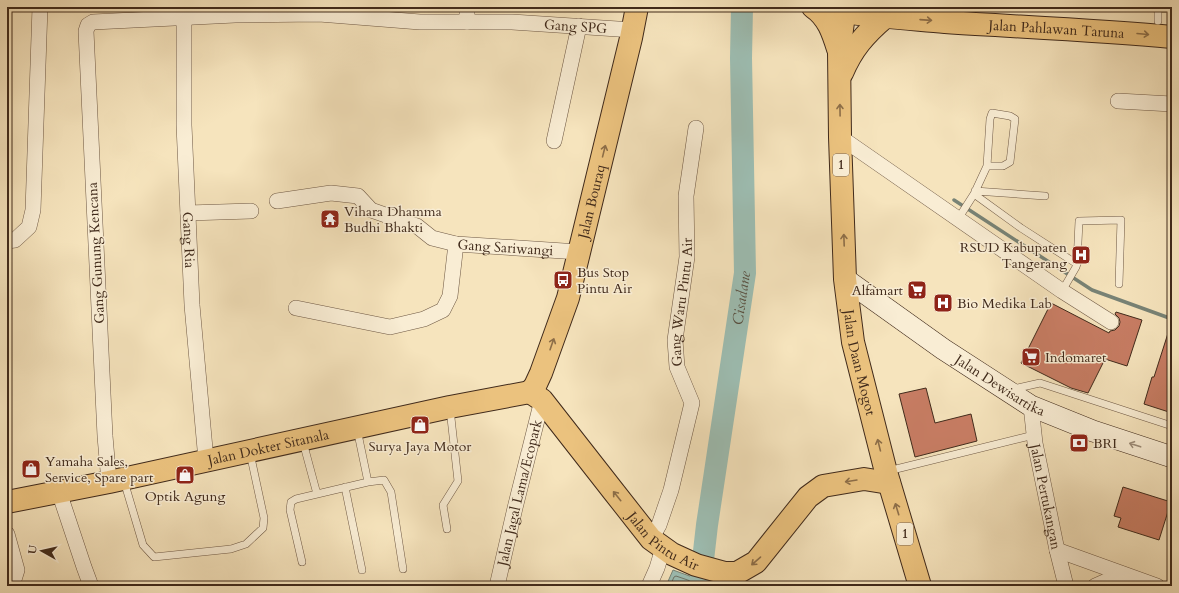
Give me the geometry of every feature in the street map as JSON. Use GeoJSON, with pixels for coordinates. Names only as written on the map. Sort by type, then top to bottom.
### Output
{"type":"FeatureCollection","features":[{"type":"Feature","properties":{"kind":"main road","name":"Jalan Bouraq"},"geometry":{"type":"LineString","coordinates":[[536,396],[535,386],[542,373],[568,298],[580,252],[633,30],[637,7]]}},
{"type":"Feature","properties":{"kind":"main road"},"geometry":{"type":"LineString","coordinates":[[813,7],[826,19],[833,31],[839,52]]}},
{"type":"Feature","properties":{"kind":"main road","name":"Jalan Pahlawan Taruna"},"geometry":{"type":"LineString","coordinates":[[938,7],[1106,16],[1165,22]]}},
{"type":"Feature","properties":{"kind":"main road","name":"Jalan Daan Mogot"},"geometry":{"type":"LineString","coordinates":[[844,9],[839,52],[840,137],[845,279],[853,342],[887,477],[920,586]]}},
{"type":"Feature","properties":{"kind":"main road","name":"Jalan Pahlawan Taruna"},"geometry":{"type":"LineString","coordinates":[[844,9],[886,17],[1020,27],[1120,32],[1165,22]]}},
{"type":"Feature","properties":{"kind":"main road"},"geometry":{"type":"LineString","coordinates":[[840,80],[847,61],[857,44],[870,30],[886,17]]}},
{"type":"Feature","properties":{"kind":"main road","name":"Jalan Dokter Sitanala"},"geometry":{"type":"LineString","coordinates":[[7,502],[116,480],[450,407],[536,396]]}},
{"type":"Feature","properties":{"kind":"main road","name":"Jalan Pintu Air"},"geometry":{"type":"LineString","coordinates":[[536,396],[662,547],[696,566],[725,573],[737,573],[756,562],[808,497],[823,486],[864,479],[887,477]]}},
{"type":"Feature","properties":{"kind":"street"},"geometry":{"type":"LineString","coordinates":[[7,241],[15,240],[29,226],[33,210],[40,7]]}},
{"type":"Feature","properties":{"kind":"street"},"geometry":{"type":"LineString","coordinates":[[467,7],[467,22]]}},
{"type":"Feature","properties":{"kind":"street","name":"Gang SPG"},"geometry":{"type":"LineString","coordinates":[[88,25],[93,22],[184,13],[235,15],[319,11],[420,22],[512,22],[633,30]]}},
{"type":"Feature","properties":{"kind":"street","name":"Gang Ria"},"geometry":{"type":"LineString","coordinates":[[184,13],[184,125],[192,305],[206,460]]}},
{"type":"Feature","properties":{"kind":"street","name":"Gang Gunung Kencana"},"geometry":{"type":"LineString","coordinates":[[88,25],[86,31],[104,428],[116,480]]}},
{"type":"Feature","properties":{"kind":"street"},"geometry":{"type":"LineString","coordinates":[[554,141],[579,26]]}},
{"type":"Feature","properties":{"kind":"street"},"geometry":{"type":"LineString","coordinates":[[1118,101],[1172,104]]}},
{"type":"Feature","properties":{"kind":"street","name":"Gang Waru Pintu Air"},"geometry":{"type":"LineString","coordinates":[[649,586],[657,568],[662,547],[659,525],[671,490],[692,403],[677,367],[675,340],[687,257],[686,196],[696,128]]}},
{"type":"Feature","properties":{"kind":"street"},"geometry":{"type":"LineString","coordinates":[[840,137],[1064,288],[1111,322]]}},
{"type":"Feature","properties":{"kind":"street","name":"Gang Sariwangi"},"geometry":{"type":"LineString","coordinates":[[277,201],[331,193],[358,196],[371,210],[417,226],[432,238],[456,244],[580,252]]}},
{"type":"Feature","properties":{"kind":"street"},"geometry":{"type":"LineString","coordinates":[[188,213],[251,211]]}},
{"type":"Feature","properties":{"kind":"street"},"geometry":{"type":"LineString","coordinates":[[296,308],[390,327],[424,319],[443,310],[450,296],[456,244]]}},
{"type":"Feature","properties":{"kind":"street","name":"Jalan Dewisartika"},"geometry":{"type":"LineString","coordinates":[[845,279],[943,349],[1031,406],[1092,431],[1172,457]]}},
{"type":"Feature","properties":{"kind":"street","name":"Jalan Jagal Lama/Ecopark"},"geometry":{"type":"LineString","coordinates":[[497,586],[515,508],[536,396]]}},
{"type":"Feature","properties":{"kind":"street","name":"Jalan Pertukangan"},"geometry":{"type":"LineString","coordinates":[[1031,406],[1034,436],[1042,478],[1066,586]]}},
{"type":"Feature","properties":{"kind":"street"},"geometry":{"type":"LineString","coordinates":[[59,492],[84,567],[92,586]]}},
{"type":"Feature","properties":{"kind":"street"},"geometry":{"type":"LineString","coordinates":[[7,534],[17,570],[12,586]]}},
{"type":"Feature","properties":{"kind":"street"},"geometry":{"type":"LineString","coordinates":[[1057,550],[1157,586]]}},
{"type":"Feature","properties":{"kind":"street"},"geometry":{"type":"LineString","coordinates":[[1095,586],[1122,574]]}},
{"type":"Feature","properties":{"kind":"lane"},"geometry":{"type":"LineString","coordinates":[[959,217],[974,195],[987,166],[990,119],[992,112],[1010,116],[1015,119],[1010,162],[1003,166],[987,166]]}},
{"type":"Feature","properties":{"kind":"lane"},"geometry":{"type":"LineString","coordinates":[[974,195],[1046,196]]}},
{"type":"Feature","properties":{"kind":"lane"},"geometry":{"type":"LineString","coordinates":[[974,195],[1077,266]]}},
{"type":"Feature","properties":{"kind":"lane"},"geometry":{"type":"LineString","coordinates":[[1064,288],[1077,266],[1080,221],[1121,220],[1119,284]]}},
{"type":"Feature","properties":{"kind":"lane"},"geometry":{"type":"LineString","coordinates":[[1006,391],[1040,383],[1172,426]]}},
{"type":"Feature","properties":{"kind":"lane"},"geometry":{"type":"LineString","coordinates":[[447,529],[443,505],[458,481],[450,407]]}},
{"type":"Feature","properties":{"kind":"lane"},"geometry":{"type":"LineString","coordinates":[[356,427],[368,482]]}},
{"type":"Feature","properties":{"kind":"lane"},"geometry":{"type":"LineString","coordinates":[[887,477],[1034,436]]}},
{"type":"Feature","properties":{"kind":"lane"},"geometry":{"type":"LineString","coordinates":[[303,439],[317,494]]}},
{"type":"Feature","properties":{"kind":"lane"},"geometry":{"type":"LineString","coordinates":[[116,480],[143,545],[154,557],[231,549],[246,544],[263,528],[264,518],[250,451]]}},
{"type":"Feature","properties":{"kind":"lane"},"geometry":{"type":"LineString","coordinates":[[302,562],[290,510],[291,502],[296,499],[345,487],[384,480],[391,492],[403,569]]}},
{"type":"Feature","properties":{"kind":"lane"},"geometry":{"type":"LineString","coordinates":[[345,487],[362,570]]}},
{"type":"Feature","properties":{"kind":"green space"},"geometry":{"type":"Polygon","coordinates":[[[1103,7],[1165,7],[1166,12],[1158,12],[1103,7]]]}},
{"type":"Feature","properties":{"kind":"water"},"geometry":{"type":"Polygon","coordinates":[[[673,570],[717,586],[666,586],[673,570]]]}},
{"type":"Feature","properties":{"kind":"building"},"geometry":{"type":"Polygon","coordinates":[[[1051,303],[1109,333],[1119,326],[1120,322],[1119,318],[1115,314],[1116,312],[1142,320],[1127,366],[1105,359],[1088,393],[1071,388],[1021,363],[1051,303]]]}},
{"type":"Feature","properties":{"kind":"building"},"geometry":{"type":"Polygon","coordinates":[[[1170,327],[1172,327],[1172,413],[1144,404],[1170,327]]]}},
{"type":"Feature","properties":{"kind":"building"},"geometry":{"type":"Polygon","coordinates":[[[926,388],[935,423],[971,414],[977,441],[915,457],[899,394],[926,388]]]}},
{"type":"Feature","properties":{"kind":"building"},"geometry":{"type":"Polygon","coordinates":[[[1123,487],[1171,502],[1159,540],[1118,527],[1121,518],[1114,516],[1123,487]]]}},
{"type":"Feature","properties":{"kind":"waterway","name":"Cisadane"},"geometry":{"type":"LineString","coordinates":[[700,586],[707,525],[745,273],[741,58],[742,7]]}},
{"type":"Feature","properties":{"kind":"waterway"},"geometry":{"type":"LineString","coordinates":[[954,200],[1092,290],[1172,319]]}},
{"type":"Feature","properties":{"kind":"place","name":"Vihara Dhamma Budhi Bhakti"},"geometry":{"type":"Point","coordinates":[330,219]}},
{"type":"Feature","properties":{"kind":"place","name":"RSUD Kabupaten Tangerang"},"geometry":{"type":"Point","coordinates":[1081,255]}},
{"type":"Feature","properties":{"kind":"place","name":"Bus Stop Pintu Air"},"geometry":{"type":"Point","coordinates":[563,280]}},
{"type":"Feature","properties":{"kind":"place","name":"Alfamart"},"geometry":{"type":"Point","coordinates":[917,290]}},
{"type":"Feature","properties":{"kind":"place","name":"Bio Medika Lab"},"geometry":{"type":"Point","coordinates":[943,303]}},
{"type":"Feature","properties":{"kind":"place","name":"Indomaret"},"geometry":{"type":"Point","coordinates":[1031,357]}},
{"type":"Feature","properties":{"kind":"place","name":"Surya Jaya Motor"},"geometry":{"type":"Point","coordinates":[420,425]}},
{"type":"Feature","properties":{"kind":"place","name":"BRI"},"geometry":{"type":"Point","coordinates":[1079,443]}},
{"type":"Feature","properties":{"kind":"place","name":"Yamaha Sales, Service, Spare part"},"geometry":{"type":"Point","coordinates":[31,469]}},
{"type":"Feature","properties":{"kind":"place","name":"Optik Agung"},"geometry":{"type":"Point","coordinates":[185,475]}}]}
